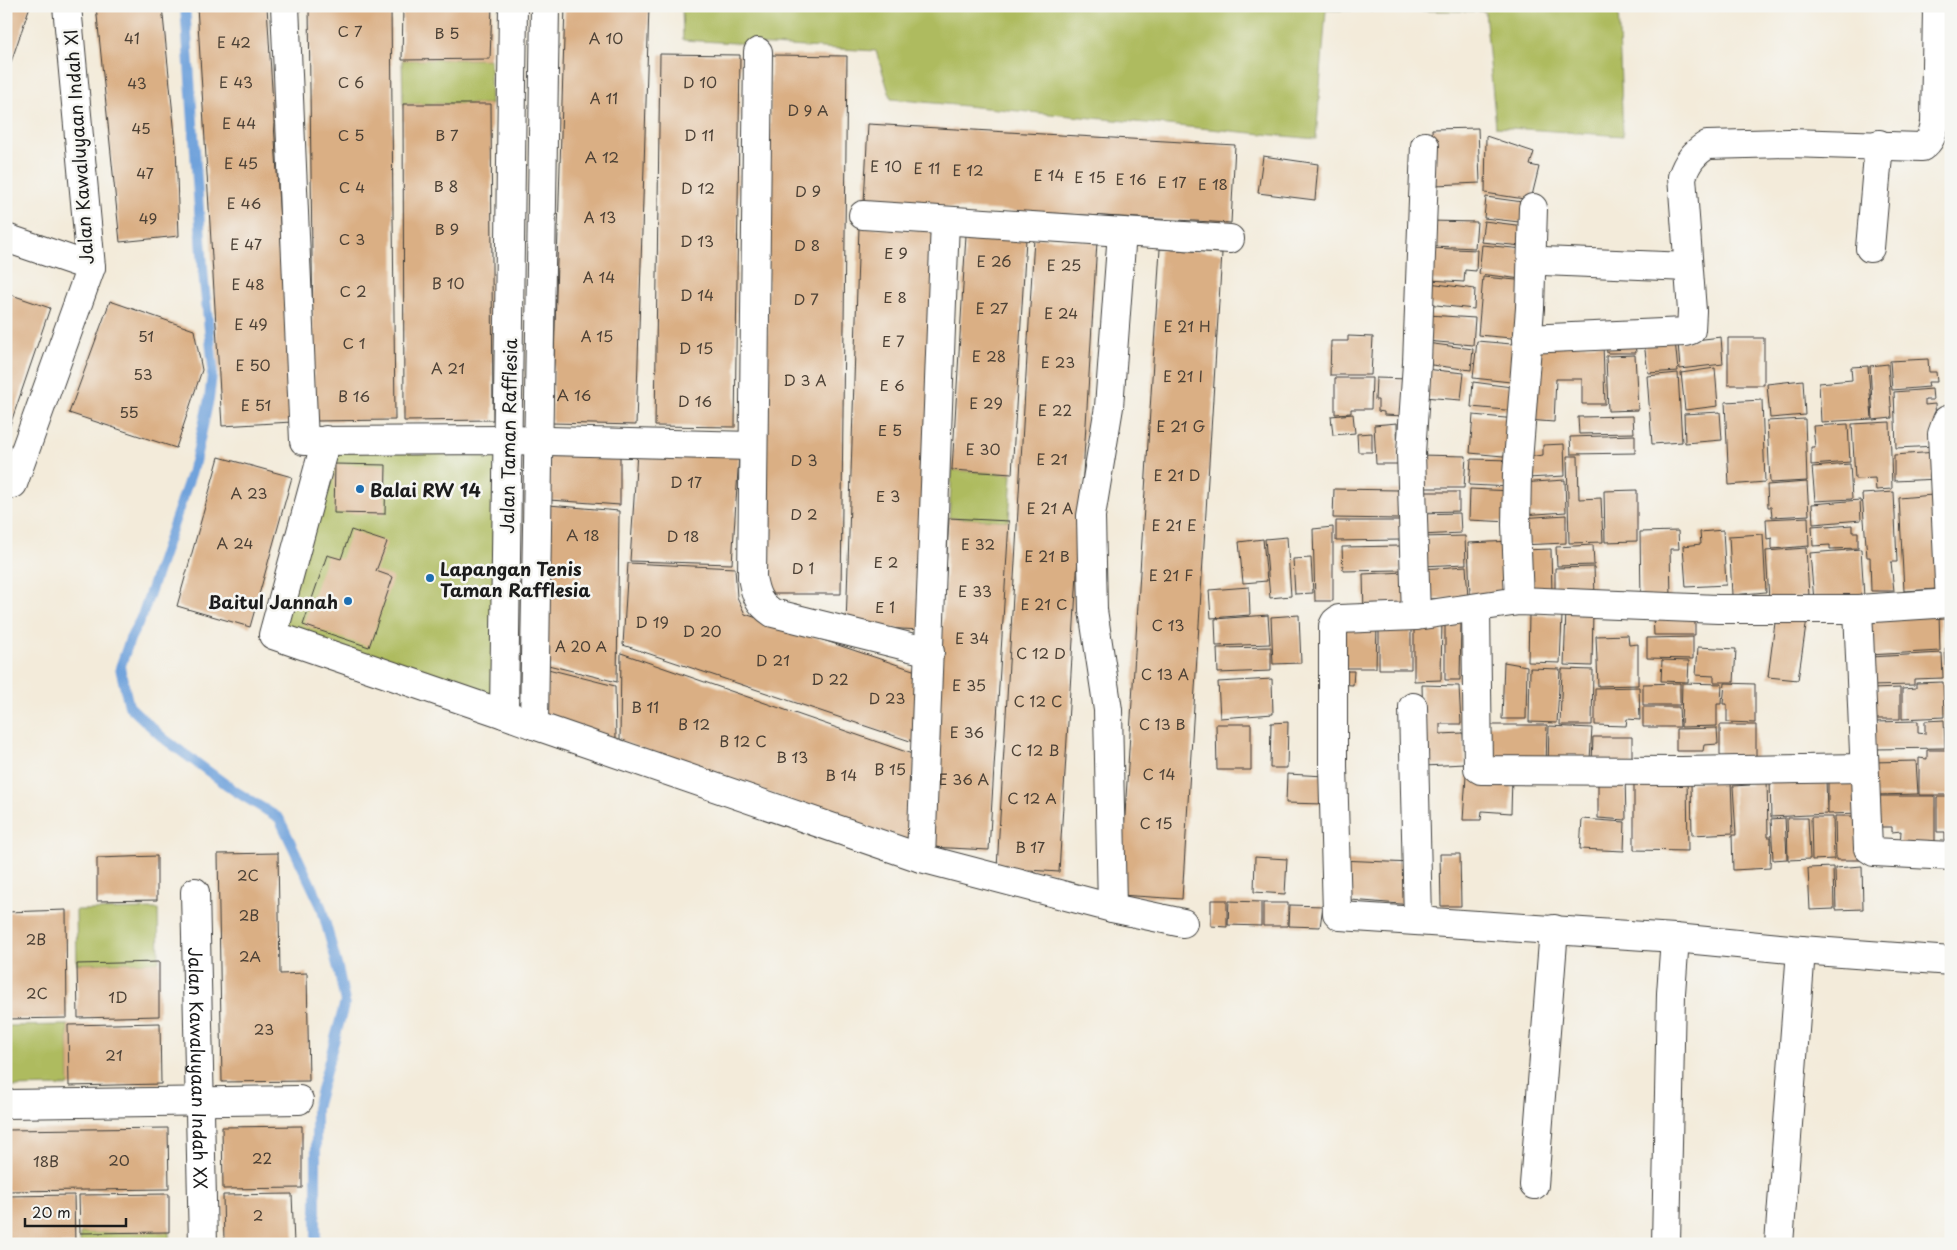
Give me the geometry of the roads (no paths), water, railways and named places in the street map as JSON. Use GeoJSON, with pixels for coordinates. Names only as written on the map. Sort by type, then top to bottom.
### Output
{"type":"FeatureCollection","features":[{"type":"Feature","properties":{"kind":"street","name":"Jalan Kawaluyaan Indah XI"},"geometry":{"type":"LineString","coordinates":[[13,484],[91,267],[67,6]]}},
{"type":"Feature","properties":{"kind":"street"},"geometry":{"type":"LineString","coordinates":[[285,6],[304,440],[508,440],[752,446]]}},
{"type":"Feature","properties":{"kind":"street","name":"Jalan Taman Rafflesia"},"geometry":{"type":"LineString","coordinates":[[504,714],[513,6]]}},
{"type":"Feature","properties":{"kind":"street","name":"Jalan Taman Rafflesia"},"geometry":{"type":"LineString","coordinates":[[534,725],[544,6]]}},
{"type":"Feature","properties":{"kind":"street"},"geometry":{"type":"LineString","coordinates":[[1527,339],[1685,332],[1691,330],[1692,311],[1682,177],[1686,163],[1708,145],[1788,143],[1879,144],[1922,147],[1933,134],[1935,123],[1940,10]]}},
{"type":"Feature","properties":{"kind":"street"},"geometry":{"type":"LineString","coordinates":[[758,52],[752,446],[752,577],[758,600],[773,613],[930,652]]}},
{"type":"Feature","properties":{"kind":"street"},"geometry":{"type":"LineString","coordinates":[[1870,248],[1879,144]]}},
{"type":"Feature","properties":{"kind":"street"},"geometry":{"type":"LineString","coordinates":[[1416,616],[1411,453],[1417,363],[1425,146]]}},
{"type":"Feature","properties":{"kind":"street"},"geometry":{"type":"LineString","coordinates":[[511,199],[541,200]]}},
{"type":"Feature","properties":{"kind":"street"},"geometry":{"type":"LineString","coordinates":[[1519,601],[1516,525],[1517,474],[1530,308],[1533,208]]}},
{"type":"Feature","properties":{"kind":"street"},"geometry":{"type":"LineString","coordinates":[[863,215],[1230,239]]}},
{"type":"Feature","properties":{"kind":"street"},"geometry":{"type":"LineString","coordinates":[[921,858],[945,220]]}},
{"type":"Feature","properties":{"kind":"street"},"geometry":{"type":"LineString","coordinates":[[1112,908],[1108,710],[1093,610],[1091,516],[1109,407],[1122,232]]}},
{"type":"Feature","properties":{"kind":"street"},"geometry":{"type":"LineString","coordinates":[[6,238],[91,267]]}},
{"type":"Feature","properties":{"kind":"street"},"geometry":{"type":"LineString","coordinates":[[1543,261],[1688,267]]}},
{"type":"Feature","properties":{"kind":"street"},"geometry":{"type":"LineString","coordinates":[[1951,419],[1947,420],[1942,434],[1950,603],[1858,609],[1718,609],[1519,601],[1416,616],[1340,619],[1333,626],[1333,757],[1337,913],[1340,916],[1675,938],[1951,961]]}},
{"type":"Feature","properties":{"kind":"street"},"geometry":{"type":"LineString","coordinates":[[326,440],[273,635],[921,858],[1112,908],[1183,923]]}},
{"type":"Feature","properties":{"kind":"street"},"geometry":{"type":"LineString","coordinates":[[1476,608],[1478,768],[1481,770],[1681,771],[1864,768]]}},
{"type":"Feature","properties":{"kind":"street"},"geometry":{"type":"LineString","coordinates":[[1858,609],[1868,848],[1874,852],[1951,856]]}},
{"type":"Feature","properties":{"kind":"street"},"geometry":{"type":"LineString","coordinates":[[1413,707],[1418,920]]}},
{"type":"Feature","properties":{"kind":"street","name":"Jalan Kawaluyaan Indah XX"},"geometry":{"type":"LineString","coordinates":[[195,892],[203,1244]]}},
{"type":"Feature","properties":{"kind":"street"},"geometry":{"type":"LineString","coordinates":[[1534,1185],[1554,930]]}},
{"type":"Feature","properties":{"kind":"street"},"geometry":{"type":"LineString","coordinates":[[1666,1244],[1671,993],[1675,938]]}},
{"type":"Feature","properties":{"kind":"street"},"geometry":{"type":"LineString","coordinates":[[1779,1244],[1802,950]]}},
{"type":"Feature","properties":{"kind":"street"},"geometry":{"type":"LineString","coordinates":[[6,1104],[299,1100]]}},
{"type":"Feature","properties":{"kind":"waterway"},"geometry":{"type":"LineString","coordinates":[[185,6],[204,282],[213,367],[209,399],[195,462],[142,616],[130,639],[120,668],[129,706],[163,738],[235,791],[279,818],[321,906],[345,1002],[316,1108],[316,1244]]}},
{"type":"Feature","properties":{"kind":"place","name":"Balai RW 14"},"geometry":{"type":"Point","coordinates":[360,489]}},
{"type":"Feature","properties":{"kind":"place","name":"Lapangan Tenis Taman Rafflesia"},"geometry":{"type":"Point","coordinates":[430,578]}},
{"type":"Feature","properties":{"kind":"place","name":"Baitul Jannah"},"geometry":{"type":"Point","coordinates":[348,601]}}]}
